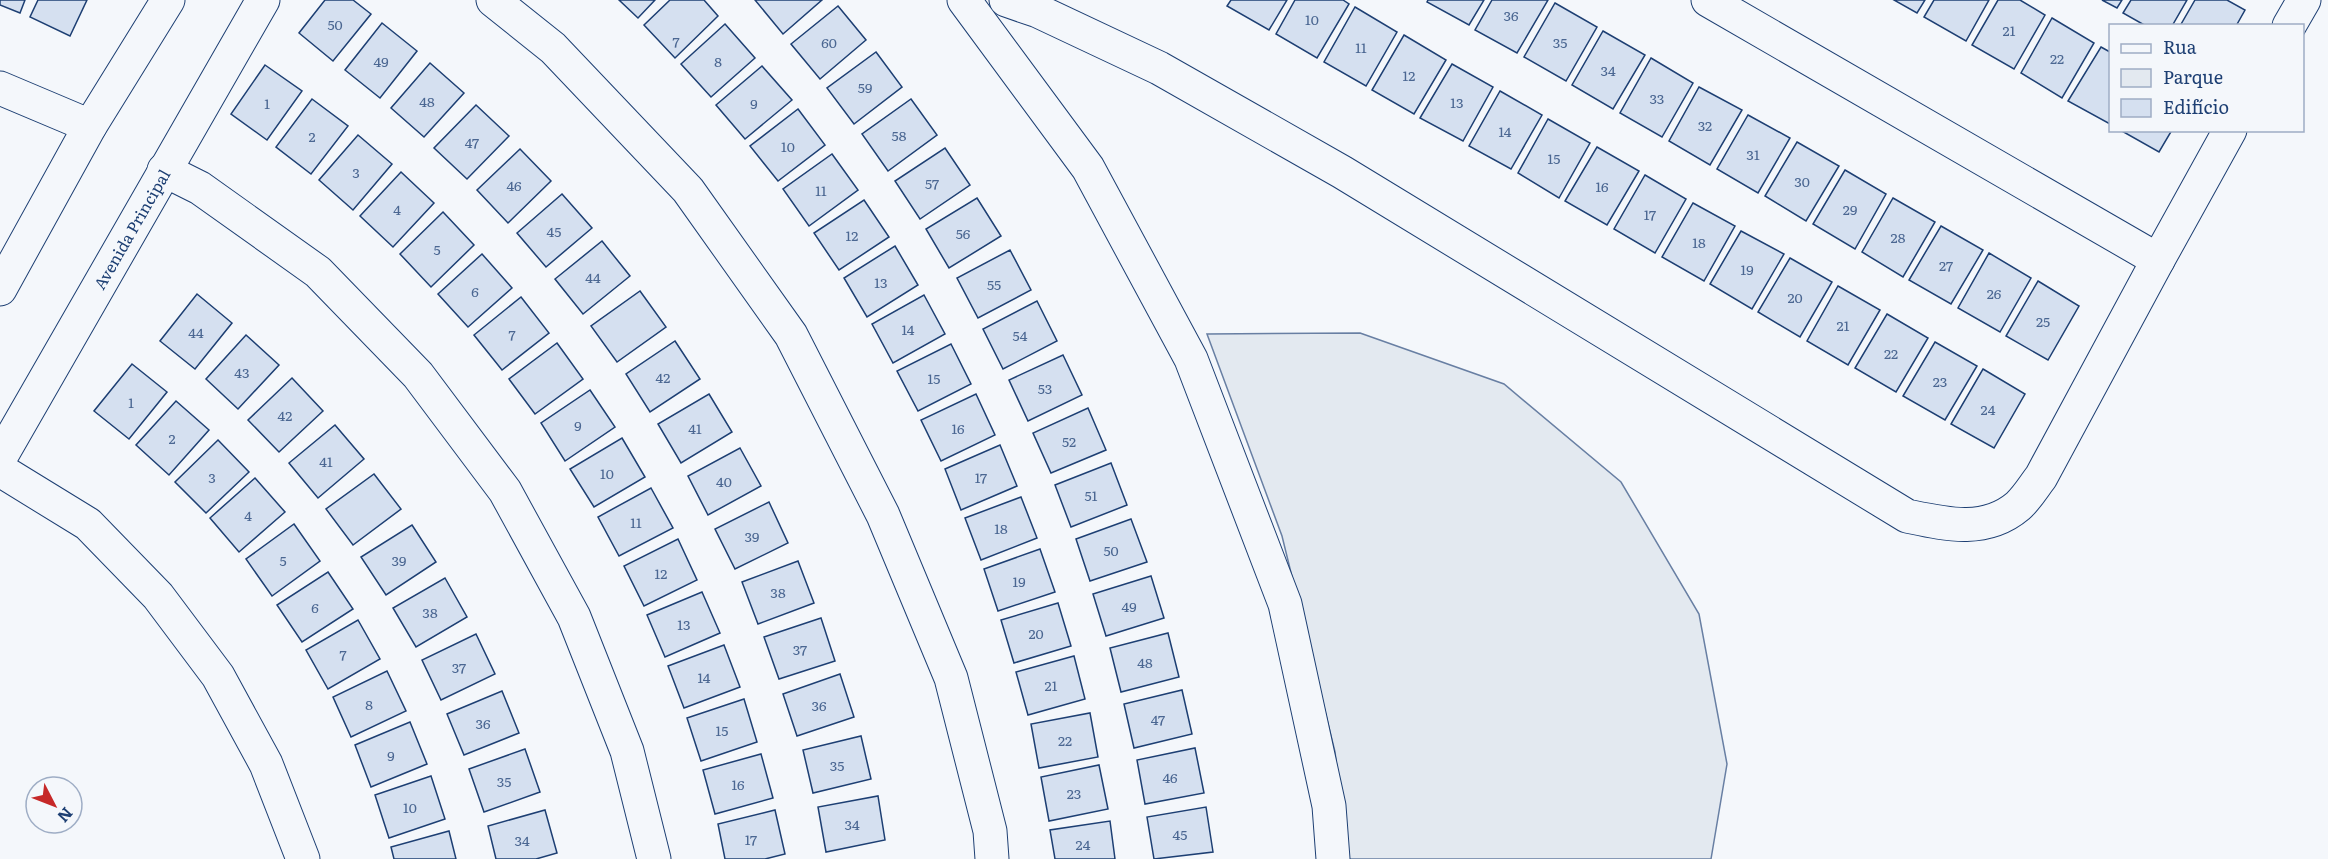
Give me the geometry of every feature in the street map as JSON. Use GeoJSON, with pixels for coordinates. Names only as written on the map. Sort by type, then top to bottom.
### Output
{"type":"FeatureCollection","features":[{"type":"Feature","properties":{"kind":"street"},"geometry":{"type":"LineString","coordinates":[[0,290],[90,126],[168,0]]}},
{"type":"Feature","properties":{"kind":"street","name":"Avenida Principal"},"geometry":{"type":"LineString","coordinates":[[0,458],[263,0]]}},
{"type":"Feature","properties":{"kind":"street"},"geometry":{"type":"LineString","coordinates":[[493,0],[553,48],[688,190],[791,335],[883,515],[951,678],[990,831],[992,859]]}},
{"type":"Feature","properties":{"kind":"street"},"geometry":{"type":"LineString","coordinates":[[964,0],[1088,168],[1191,359],[1285,604],[1329,806],[1333,859]]}},
{"type":"Feature","properties":{"kind":"street"},"geometry":{"type":"LineString","coordinates":[[1006,0],[1038,11],[1159,68],[1332,166],[1907,516],[1944,524],[1995,521],[2019,505],[2042,477],[2157,260],[2229,132]]}},
{"type":"Feature","properties":{"kind":"street"},"geometry":{"type":"LineString","coordinates":[[1708,0],[2157,260]]}},
{"type":"Feature","properties":{"kind":"street"},"geometry":{"type":"LineString","coordinates":[[2290,24],[2304,0]]}},
{"type":"Feature","properties":{"kind":"street"},"geometry":{"type":"LineString","coordinates":[[0,88],[90,126]]}},
{"type":"Feature","properties":{"kind":"street"},"geometry":{"type":"LineString","coordinates":[[164,170],[200,188],[318,272],[418,375],[505,491],[578,627],[627,752],[654,859]]}},
{"type":"Feature","properties":{"kind":"street"},"geometry":{"type":"LineString","coordinates":[[0,470],[88,524],[158,596],[218,676],[234,705],[266,764],[303,859]]}},
{"type":"Feature","properties":{"kind":"green space"},"geometry":{"type":"Polygon","coordinates":[[[1360,333],[1504,384],[1621,482],[1699,614],[1727,764],[1711,859],[1348,859],[1335,752],[1282,536],[1207,334],[1360,333]]]}},
{"type":"Feature","properties":{"kind":"building"},"geometry":{"type":"Polygon","coordinates":[[[0,0],[25,0],[20,13],[0,5],[0,0]]]}},
{"type":"Feature","properties":{"kind":"building"},"geometry":{"type":"Polygon","coordinates":[[[38,0],[87,0],[70,36],[30,17],[38,0]]]}},
{"type":"Feature","properties":{"kind":"building"},"geometry":{"type":"Polygon","coordinates":[[[325,0],[353,0],[371,14],[333,61],[299,33],[325,0]]]}},
{"type":"Feature","properties":{"kind":"building"},"geometry":{"type":"Polygon","coordinates":[[[619,0],[655,0],[638,18],[619,0]]]}},
{"type":"Feature","properties":{"kind":"building"},"geometry":{"type":"Polygon","coordinates":[[[670,0],[704,0],[718,16],[675,58],[644,25],[670,0]]]}},
{"type":"Feature","properties":{"kind":"building"},"geometry":{"type":"Polygon","coordinates":[[[755,0],[822,0],[783,34],[755,0]]]}},
{"type":"Feature","properties":{"kind":"building"},"geometry":{"type":"Polygon","coordinates":[[[1231,0],[1287,0],[1269,30],[1227,6],[1231,0]]]}},
{"type":"Feature","properties":{"kind":"building"},"geometry":{"type":"Polygon","coordinates":[[[1295,0],[1343,0],[1349,4],[1317,58],[1276,34],[1295,0]]]}},
{"type":"Feature","properties":{"kind":"building"},"geometry":{"type":"Polygon","coordinates":[[[1428,0],[1484,0],[1469,25],[1427,2],[1428,0]]]}},
{"type":"Feature","properties":{"kind":"building"},"geometry":{"type":"Polygon","coordinates":[[[1492,0],[1548,0],[1517,53],[1475,30],[1492,0]]]}},
{"type":"Feature","properties":{"kind":"building"},"geometry":{"type":"Polygon","coordinates":[[[1894,0],[1925,0],[1917,13],[1894,0]]]}},
{"type":"Feature","properties":{"kind":"building"},"geometry":{"type":"Polygon","coordinates":[[[1934,0],[1989,0],[1966,41],[1924,17],[1934,0]]]}},
{"type":"Feature","properties":{"kind":"building"},"geometry":{"type":"Polygon","coordinates":[[[1998,0],[2020,0],[2045,15],[2014,69],[1972,45],[1998,0]]]}},
{"type":"Feature","properties":{"kind":"building"},"geometry":{"type":"Polygon","coordinates":[[[2102,0],[2122,0],[2117,8],[2102,0]]]}},
{"type":"Feature","properties":{"kind":"building"},"geometry":{"type":"Polygon","coordinates":[[[2131,0],[2187,0],[2173,24],[2142,24],[2123,13],[2131,0]]]}},
{"type":"Feature","properties":{"kind":"building"},"geometry":{"type":"Polygon","coordinates":[[[2195,0],[2227,0],[2245,10],[2237,24],[2181,24],[2195,0]]]}},
{"type":"Feature","properties":{"kind":"building"},"geometry":{"type":"Polygon","coordinates":[[[1555,3],[1597,27],[1566,81],[1524,57],[1555,3]]]}},
{"type":"Feature","properties":{"kind":"building"},"geometry":{"type":"Polygon","coordinates":[[[838,6],[866,40],[820,79],[791,44],[838,6]]]}},
{"type":"Feature","properties":{"kind":"building"},"geometry":{"type":"Polygon","coordinates":[[[1355,7],[1397,32],[1366,86],[1324,62],[1355,7]]]}},
{"type":"Feature","properties":{"kind":"building"},"geometry":{"type":"Polygon","coordinates":[[[2052,18],[2094,43],[2062,98],[2021,73],[2052,18]]]}},
{"type":"Feature","properties":{"kind":"building"},"geometry":{"type":"Polygon","coordinates":[[[382,23],[417,51],[380,98],[345,70],[382,23]]]}},
{"type":"Feature","properties":{"kind":"building"},"geometry":{"type":"Polygon","coordinates":[[[725,24],[755,58],[711,97],[681,64],[725,24]]]}},
{"type":"Feature","properties":{"kind":"building"},"geometry":{"type":"Polygon","coordinates":[[[1603,31],[1645,55],[1613,109],[1572,85],[1603,31]]]}},
{"type":"Feature","properties":{"kind":"building"},"geometry":{"type":"Polygon","coordinates":[[[1404,35],[1446,60],[1414,114],[1372,90],[1404,35]]]}},
{"type":"Feature","properties":{"kind":"building"},"geometry":{"type":"Polygon","coordinates":[[[2101,47],[2109,51],[2109,123],[2068,101],[2101,47]]]}},
{"type":"Feature","properties":{"kind":"building"},"geometry":{"type":"Polygon","coordinates":[[[876,52],[902,87],[854,124],[827,88],[876,52]]]}},
{"type":"Feature","properties":{"kind":"building"},"geometry":{"type":"Polygon","coordinates":[[[1651,58],[1693,83],[1662,137],[1620,113],[1651,58]]]}},
{"type":"Feature","properties":{"kind":"building"},"geometry":{"type":"Polygon","coordinates":[[[430,63],[464,93],[424,137],[391,108],[430,63]]]}},
{"type":"Feature","properties":{"kind":"building"},"geometry":{"type":"Polygon","coordinates":[[[1452,64],[1493,87],[1463,141],[1420,118],[1452,64]]]}},
{"type":"Feature","properties":{"kind":"building"},"geometry":{"type":"Polygon","coordinates":[[[265,65],[302,91],[267,140],[231,114],[265,65]]]}},
{"type":"Feature","properties":{"kind":"building"},"geometry":{"type":"Polygon","coordinates":[[[762,66],[792,100],[745,139],[716,105],[762,66]]]}},
{"type":"Feature","properties":{"kind":"building"},"geometry":{"type":"Polygon","coordinates":[[[1699,87],[1742,110],[1710,165],[1669,141],[1699,87]]]}},
{"type":"Feature","properties":{"kind":"building"},"geometry":{"type":"Polygon","coordinates":[[[1500,91],[1542,115],[1511,169],[1469,146],[1500,91]]]}},
{"type":"Feature","properties":{"kind":"building"},"geometry":{"type":"Polygon","coordinates":[[[312,99],[348,126],[311,174],[276,147],[312,99]]]}},
{"type":"Feature","properties":{"kind":"building"},"geometry":{"type":"Polygon","coordinates":[[[911,99],[937,135],[888,171],[862,134],[911,99]]]}},
{"type":"Feature","properties":{"kind":"building"},"geometry":{"type":"Polygon","coordinates":[[[476,105],[509,136],[467,179],[434,148],[476,105]]]}},
{"type":"Feature","properties":{"kind":"building"},"geometry":{"type":"Polygon","coordinates":[[[798,109],[825,145],[778,181],[750,146],[798,109]]]}},
{"type":"Feature","properties":{"kind":"building"},"geometry":{"type":"Polygon","coordinates":[[[1748,115],[1790,138],[1758,193],[1717,169],[1748,115]]]}},
{"type":"Feature","properties":{"kind":"building"},"geometry":{"type":"Polygon","coordinates":[[[1548,119],[1590,143],[1559,198],[1518,173],[1548,119]]]}},
{"type":"Feature","properties":{"kind":"building"},"geometry":{"type":"Polygon","coordinates":[[[2124,132],[2171,132],[2159,152],[2124,132]]]}},
{"type":"Feature","properties":{"kind":"building"},"geometry":{"type":"Polygon","coordinates":[[[358,135],[392,164],[353,210],[319,180],[358,135]]]}},
{"type":"Feature","properties":{"kind":"building"},"geometry":{"type":"Polygon","coordinates":[[[1797,142],[1839,166],[1806,221],[1765,196],[1797,142]]]}},
{"type":"Feature","properties":{"kind":"building"},"geometry":{"type":"Polygon","coordinates":[[[1597,147],[1639,171],[1607,225],[1565,201],[1597,147]]]}},
{"type":"Feature","properties":{"kind":"building"},"geometry":{"type":"Polygon","coordinates":[[[945,148],[970,185],[920,219],[895,181],[945,148]]]}},
{"type":"Feature","properties":{"kind":"building"},"geometry":{"type":"Polygon","coordinates":[[[520,149],[551,181],[508,223],[477,190],[520,149]]]}},
{"type":"Feature","properties":{"kind":"building"},"geometry":{"type":"Polygon","coordinates":[[[832,154],[858,190],[809,226],[783,189],[832,154]]]}},
{"type":"Feature","properties":{"kind":"building"},"geometry":{"type":"Polygon","coordinates":[[[1845,170],[1886,194],[1855,249],[1813,224],[1845,170]]]}},
{"type":"Feature","properties":{"kind":"building"},"geometry":{"type":"Polygon","coordinates":[[[401,172],[434,203],[393,247],[360,216],[401,172]]]}},
{"type":"Feature","properties":{"kind":"building"},"geometry":{"type":"Polygon","coordinates":[[[1645,175],[1686,199],[1655,253],[1614,229],[1645,175]]]}},
{"type":"Feature","properties":{"kind":"building"},"geometry":{"type":"Polygon","coordinates":[[[562,194],[592,228],[546,267],[517,233],[562,194]]]}},
{"type":"Feature","properties":{"kind":"building"},"geometry":{"type":"Polygon","coordinates":[[[977,198],[1001,236],[949,268],[926,229],[977,198]]]}},
{"type":"Feature","properties":{"kind":"building"},"geometry":{"type":"Polygon","coordinates":[[[1893,198],[1935,222],[1903,277],[1862,252],[1893,198]]]}},
{"type":"Feature","properties":{"kind":"building"},"geometry":{"type":"Polygon","coordinates":[[[864,200],[889,237],[839,270],[814,233],[864,200]]]}},
{"type":"Feature","properties":{"kind":"building"},"geometry":{"type":"Polygon","coordinates":[[[1693,203],[1735,226],[1704,281],[1662,257],[1693,203]]]}},
{"type":"Feature","properties":{"kind":"building"},"geometry":{"type":"Polygon","coordinates":[[[443,212],[474,245],[431,287],[400,254],[443,212]]]}},
{"type":"Feature","properties":{"kind":"building"},"geometry":{"type":"Polygon","coordinates":[[[1941,226],[1983,250],[1951,304],[1909,280],[1941,226]]]}},
{"type":"Feature","properties":{"kind":"building"},"geometry":{"type":"Polygon","coordinates":[[[1741,231],[1784,254],[1752,309],[1710,284],[1741,231]]]}},
{"type":"Feature","properties":{"kind":"building"},"geometry":{"type":"Polygon","coordinates":[[[602,241],[630,276],[583,314],[555,279],[602,241]]]}},
{"type":"Feature","properties":{"kind":"building"},"geometry":{"type":"Polygon","coordinates":[[[895,246],[918,285],[867,317],[844,278],[895,246]]]}},
{"type":"Feature","properties":{"kind":"building"},"geometry":{"type":"Polygon","coordinates":[[[1010,250],[1031,290],[978,318],[957,278],[1010,250]]]}},
{"type":"Feature","properties":{"kind":"building"},"geometry":{"type":"Polygon","coordinates":[[[1989,253],[2031,278],[2000,332],[1958,308],[1989,253]]]}},
{"type":"Feature","properties":{"kind":"building"},"geometry":{"type":"Polygon","coordinates":[[[482,254],[512,288],[468,327],[438,294],[482,254]]]}},
{"type":"Feature","properties":{"kind":"building"},"geometry":{"type":"Polygon","coordinates":[[[1790,258],[1832,282],[1800,337],[1758,312],[1790,258]]]}},
{"type":"Feature","properties":{"kind":"building"},"geometry":{"type":"Polygon","coordinates":[[[2038,281],[2079,306],[2048,360],[2006,336],[2038,281]]]}},
{"type":"Feature","properties":{"kind":"building"},"geometry":{"type":"Polygon","coordinates":[[[1838,286],[1880,310],[1848,365],[1807,341],[1838,286]]]}},
{"type":"Feature","properties":{"kind":"building"},"geometry":{"type":"Polygon","coordinates":[[[640,291],[666,327],[617,362],[591,326],[640,291]]]}},
{"type":"Feature","properties":{"kind":"building"},"geometry":{"type":"Polygon","coordinates":[[[197,294],[232,323],[195,369],[160,341],[197,294]]]}},
{"type":"Feature","properties":{"kind":"building"},"geometry":{"type":"Polygon","coordinates":[[[924,295],[945,334],[893,363],[872,324],[924,295]]]}},
{"type":"Feature","properties":{"kind":"building"},"geometry":{"type":"Polygon","coordinates":[[[521,297],[549,333],[502,370],[474,335],[521,297]]]}},
{"type":"Feature","properties":{"kind":"building"},"geometry":{"type":"Polygon","coordinates":[[[1037,301],[1057,341],[1003,369],[983,329],[1037,301]]]}},
{"type":"Feature","properties":{"kind":"building"},"geometry":{"type":"Polygon","coordinates":[[[1887,314],[1928,338],[1896,392],[1855,368],[1887,314]]]}},
{"type":"Feature","properties":{"kind":"building"},"geometry":{"type":"Polygon","coordinates":[[[246,335],[279,365],[238,409],[206,379],[246,335]]]}},
{"type":"Feature","properties":{"kind":"building"},"geometry":{"type":"Polygon","coordinates":[[[675,341],[700,379],[650,412],[626,374],[675,341]]]}},
{"type":"Feature","properties":{"kind":"building"},"geometry":{"type":"Polygon","coordinates":[[[1935,342],[1977,366],[1945,420],[1903,396],[1935,342]]]}},
{"type":"Feature","properties":{"kind":"building"},"geometry":{"type":"Polygon","coordinates":[[[557,343],[583,379],[535,414],[509,379],[557,343]]]}},
{"type":"Feature","properties":{"kind":"building"},"geometry":{"type":"Polygon","coordinates":[[[951,344],[971,384],[918,411],[897,371],[951,344]]]}},
{"type":"Feature","properties":{"kind":"building"},"geometry":{"type":"Polygon","coordinates":[[[1063,355],[1082,395],[1028,421],[1009,380],[1063,355]]]}},
{"type":"Feature","properties":{"kind":"building"},"geometry":{"type":"Polygon","coordinates":[[[132,364],[167,392],[129,439],[94,411],[132,364]]]}},
{"type":"Feature","properties":{"kind":"building"},"geometry":{"type":"Polygon","coordinates":[[[1983,369],[2025,394],[1994,448],[1951,424],[1983,369]]]}},
{"type":"Feature","properties":{"kind":"building"},"geometry":{"type":"Polygon","coordinates":[[[292,378],[323,411],[279,452],[248,420],[292,378]]]}},
{"type":"Feature","properties":{"kind":"building"},"geometry":{"type":"Polygon","coordinates":[[[590,390],[615,427],[565,461],[541,423],[590,390]]]}},
{"type":"Feature","properties":{"kind":"building"},"geometry":{"type":"Polygon","coordinates":[[[709,394],[732,432],[681,463],[658,424],[709,394]]]}},
{"type":"Feature","properties":{"kind":"building"},"geometry":{"type":"Polygon","coordinates":[[[976,394],[995,435],[941,461],[921,420],[976,394]]]}},
{"type":"Feature","properties":{"kind":"building"},"geometry":{"type":"Polygon","coordinates":[[[176,401],[209,430],[169,475],[136,445],[176,401]]]}},
{"type":"Feature","properties":{"kind":"building"},"geometry":{"type":"Polygon","coordinates":[[[1088,408],[1106,450],[1051,473],[1033,433],[1088,408]]]}},
{"type":"Feature","properties":{"kind":"building"},"geometry":{"type":"Polygon","coordinates":[[[335,425],[364,459],[318,498],[289,463],[335,425]]]}},
{"type":"Feature","properties":{"kind":"building"},"geometry":{"type":"Polygon","coordinates":[[[622,438],[645,477],[594,507],[570,469],[622,438]]]}},
{"type":"Feature","properties":{"kind":"building"},"geometry":{"type":"Polygon","coordinates":[[[218,440],[249,472],[206,513],[175,482],[218,440]]]}},
{"type":"Feature","properties":{"kind":"building"},"geometry":{"type":"Polygon","coordinates":[[[1000,445],[1017,486],[961,510],[945,469],[1000,445]]]}},
{"type":"Feature","properties":{"kind":"building"},"geometry":{"type":"Polygon","coordinates":[[[740,448],[761,486],[708,515],[688,476],[740,448]]]}},
{"type":"Feature","properties":{"kind":"building"},"geometry":{"type":"Polygon","coordinates":[[[1111,463],[1127,505],[1071,527],[1055,485],[1111,463]]]}},
{"type":"Feature","properties":{"kind":"building"},"geometry":{"type":"Polygon","coordinates":[[[374,474],[401,509],[353,545],[326,509],[374,474]]]}},
{"type":"Feature","properties":{"kind":"building"},"geometry":{"type":"Polygon","coordinates":[[[255,478],[285,512],[239,552],[210,518],[255,478]]]}},
{"type":"Feature","properties":{"kind":"building"},"geometry":{"type":"Polygon","coordinates":[[[651,488],[673,528],[619,556],[598,517],[651,488]]]}},
{"type":"Feature","properties":{"kind":"building"},"geometry":{"type":"Polygon","coordinates":[[[1021,497],[1037,538],[981,560],[965,518],[1021,497]]]}},
{"type":"Feature","properties":{"kind":"building"},"geometry":{"type":"Polygon","coordinates":[[[769,502],[788,543],[735,569],[715,529],[769,502]]]}},
{"type":"Feature","properties":{"kind":"building"},"geometry":{"type":"Polygon","coordinates":[[[1131,519],[1147,562],[1090,581],[1076,539],[1131,519]]]}},
{"type":"Feature","properties":{"kind":"building"},"geometry":{"type":"Polygon","coordinates":[[[294,524],[320,561],[272,596],[246,559],[294,524]]]}},
{"type":"Feature","properties":{"kind":"building"},"geometry":{"type":"Polygon","coordinates":[[[412,525],[436,562],[386,595],[361,557],[412,525]]]}},
{"type":"Feature","properties":{"kind":"building"},"geometry":{"type":"Polygon","coordinates":[[[678,539],[697,580],[644,606],[624,566],[678,539]]]}},
{"type":"Feature","properties":{"kind":"building"},"geometry":{"type":"Polygon","coordinates":[[[1040,549],[1055,592],[998,611],[984,569],[1040,549]]]}},
{"type":"Feature","properties":{"kind":"building"},"geometry":{"type":"Polygon","coordinates":[[[798,561],[814,603],[758,624],[742,582],[798,561]]]}},
{"type":"Feature","properties":{"kind":"building"},"geometry":{"type":"Polygon","coordinates":[[[328,572],[353,609],[302,642],[277,605],[328,572]]]}},
{"type":"Feature","properties":{"kind":"building"},"geometry":{"type":"Polygon","coordinates":[[[1151,576],[1164,618],[1106,636],[1093,594],[1151,576]]]}},
{"type":"Feature","properties":{"kind":"building"},"geometry":{"type":"Polygon","coordinates":[[[445,578],[467,617],[416,647],[393,608],[445,578]]]}},
{"type":"Feature","properties":{"kind":"building"},"geometry":{"type":"Polygon","coordinates":[[[702,592],[720,633],[665,657],[647,615],[702,592]]]}},
{"type":"Feature","properties":{"kind":"building"},"geometry":{"type":"Polygon","coordinates":[[[1058,603],[1071,646],[1014,663],[1001,620],[1058,603]]]}},
{"type":"Feature","properties":{"kind":"building"},"geometry":{"type":"Polygon","coordinates":[[[821,618],[835,661],[779,679],[764,637],[821,618]]]}},
{"type":"Feature","properties":{"kind":"building"},"geometry":{"type":"Polygon","coordinates":[[[358,620],[380,659],[328,689],[306,650],[358,620]]]}},
{"type":"Feature","properties":{"kind":"building"},"geometry":{"type":"Polygon","coordinates":[[[1168,633],[1179,677],[1121,692],[1110,648],[1168,633]]]}},
{"type":"Feature","properties":{"kind":"building"},"geometry":{"type":"Polygon","coordinates":[[[476,634],[495,674],[441,700],[422,660],[476,634]]]}},
{"type":"Feature","properties":{"kind":"building"},"geometry":{"type":"Polygon","coordinates":[[[724,645],[740,687],[684,708],[668,666],[724,645]]]}},
{"type":"Feature","properties":{"kind":"building"},"geometry":{"type":"Polygon","coordinates":[[[1074,656],[1085,699],[1028,715],[1016,672],[1074,656]]]}},
{"type":"Feature","properties":{"kind":"building"},"geometry":{"type":"Polygon","coordinates":[[[387,671],[406,711],[351,737],[333,697],[387,671]]]}},
{"type":"Feature","properties":{"kind":"building"},"geometry":{"type":"Polygon","coordinates":[[[840,674],[854,717],[797,736],[783,694],[840,674]]]}},
{"type":"Feature","properties":{"kind":"building"},"geometry":{"type":"Polygon","coordinates":[[[1182,690],[1192,734],[1134,748],[1124,704],[1182,690]]]}},
{"type":"Feature","properties":{"kind":"building"},"geometry":{"type":"Polygon","coordinates":[[[502,691],[519,733],[464,755],[447,714],[502,691]]]}},
{"type":"Feature","properties":{"kind":"building"},"geometry":{"type":"Polygon","coordinates":[[[744,699],[757,742],[701,761],[687,718],[744,699]]]}},
{"type":"Feature","properties":{"kind":"building"},"geometry":{"type":"Polygon","coordinates":[[[1090,713],[1098,757],[1039,768],[1031,724],[1090,713]]]}},
{"type":"Feature","properties":{"kind":"building"},"geometry":{"type":"Polygon","coordinates":[[[410,722],[427,764],[371,787],[355,745],[410,722]]]}},
{"type":"Feature","properties":{"kind":"building"},"geometry":{"type":"Polygon","coordinates":[[[861,736],[871,779],[813,793],[803,750],[861,736]]]}},
{"type":"Feature","properties":{"kind":"building"},"geometry":{"type":"Polygon","coordinates":[[[1195,748],[1204,793],[1145,804],[1137,760],[1195,748]]]}},
{"type":"Feature","properties":{"kind":"building"},"geometry":{"type":"Polygon","coordinates":[[[525,749],[540,792],[484,812],[469,769],[525,749]]]}},
{"type":"Feature","properties":{"kind":"building"},"geometry":{"type":"Polygon","coordinates":[[[761,754],[773,798],[715,814],[703,770],[761,754]]]}},
{"type":"Feature","properties":{"kind":"building"},"geometry":{"type":"Polygon","coordinates":[[[1099,765],[1108,809],[1049,821],[1041,777],[1099,765]]]}},
{"type":"Feature","properties":{"kind":"building"},"geometry":{"type":"Polygon","coordinates":[[[431,776],[445,819],[389,838],[375,795],[431,776]]]}},
{"type":"Feature","properties":{"kind":"building"},"geometry":{"type":"Polygon","coordinates":[[[878,796],[885,840],[826,852],[818,807],[878,796]]]}},
{"type":"Feature","properties":{"kind":"building"},"geometry":{"type":"Polygon","coordinates":[[[1206,807],[1213,852],[1154,859],[1147,817],[1206,807]]]}},
{"type":"Feature","properties":{"kind":"building"},"geometry":{"type":"Polygon","coordinates":[[[545,810],[557,853],[536,859],[496,859],[488,826],[545,810]]]}},
{"type":"Feature","properties":{"kind":"building"},"geometry":{"type":"Polygon","coordinates":[[[775,810],[785,854],[765,859],[725,859],[718,824],[775,810]]]}},
{"type":"Feature","properties":{"kind":"building"},"geometry":{"type":"Polygon","coordinates":[[[1110,821],[1115,859],[1055,859],[1050,830],[1110,821]]]}},
{"type":"Feature","properties":{"kind":"building"},"geometry":{"type":"Polygon","coordinates":[[[449,831],[456,859],[394,859],[391,847],[449,831]]]}}]}
